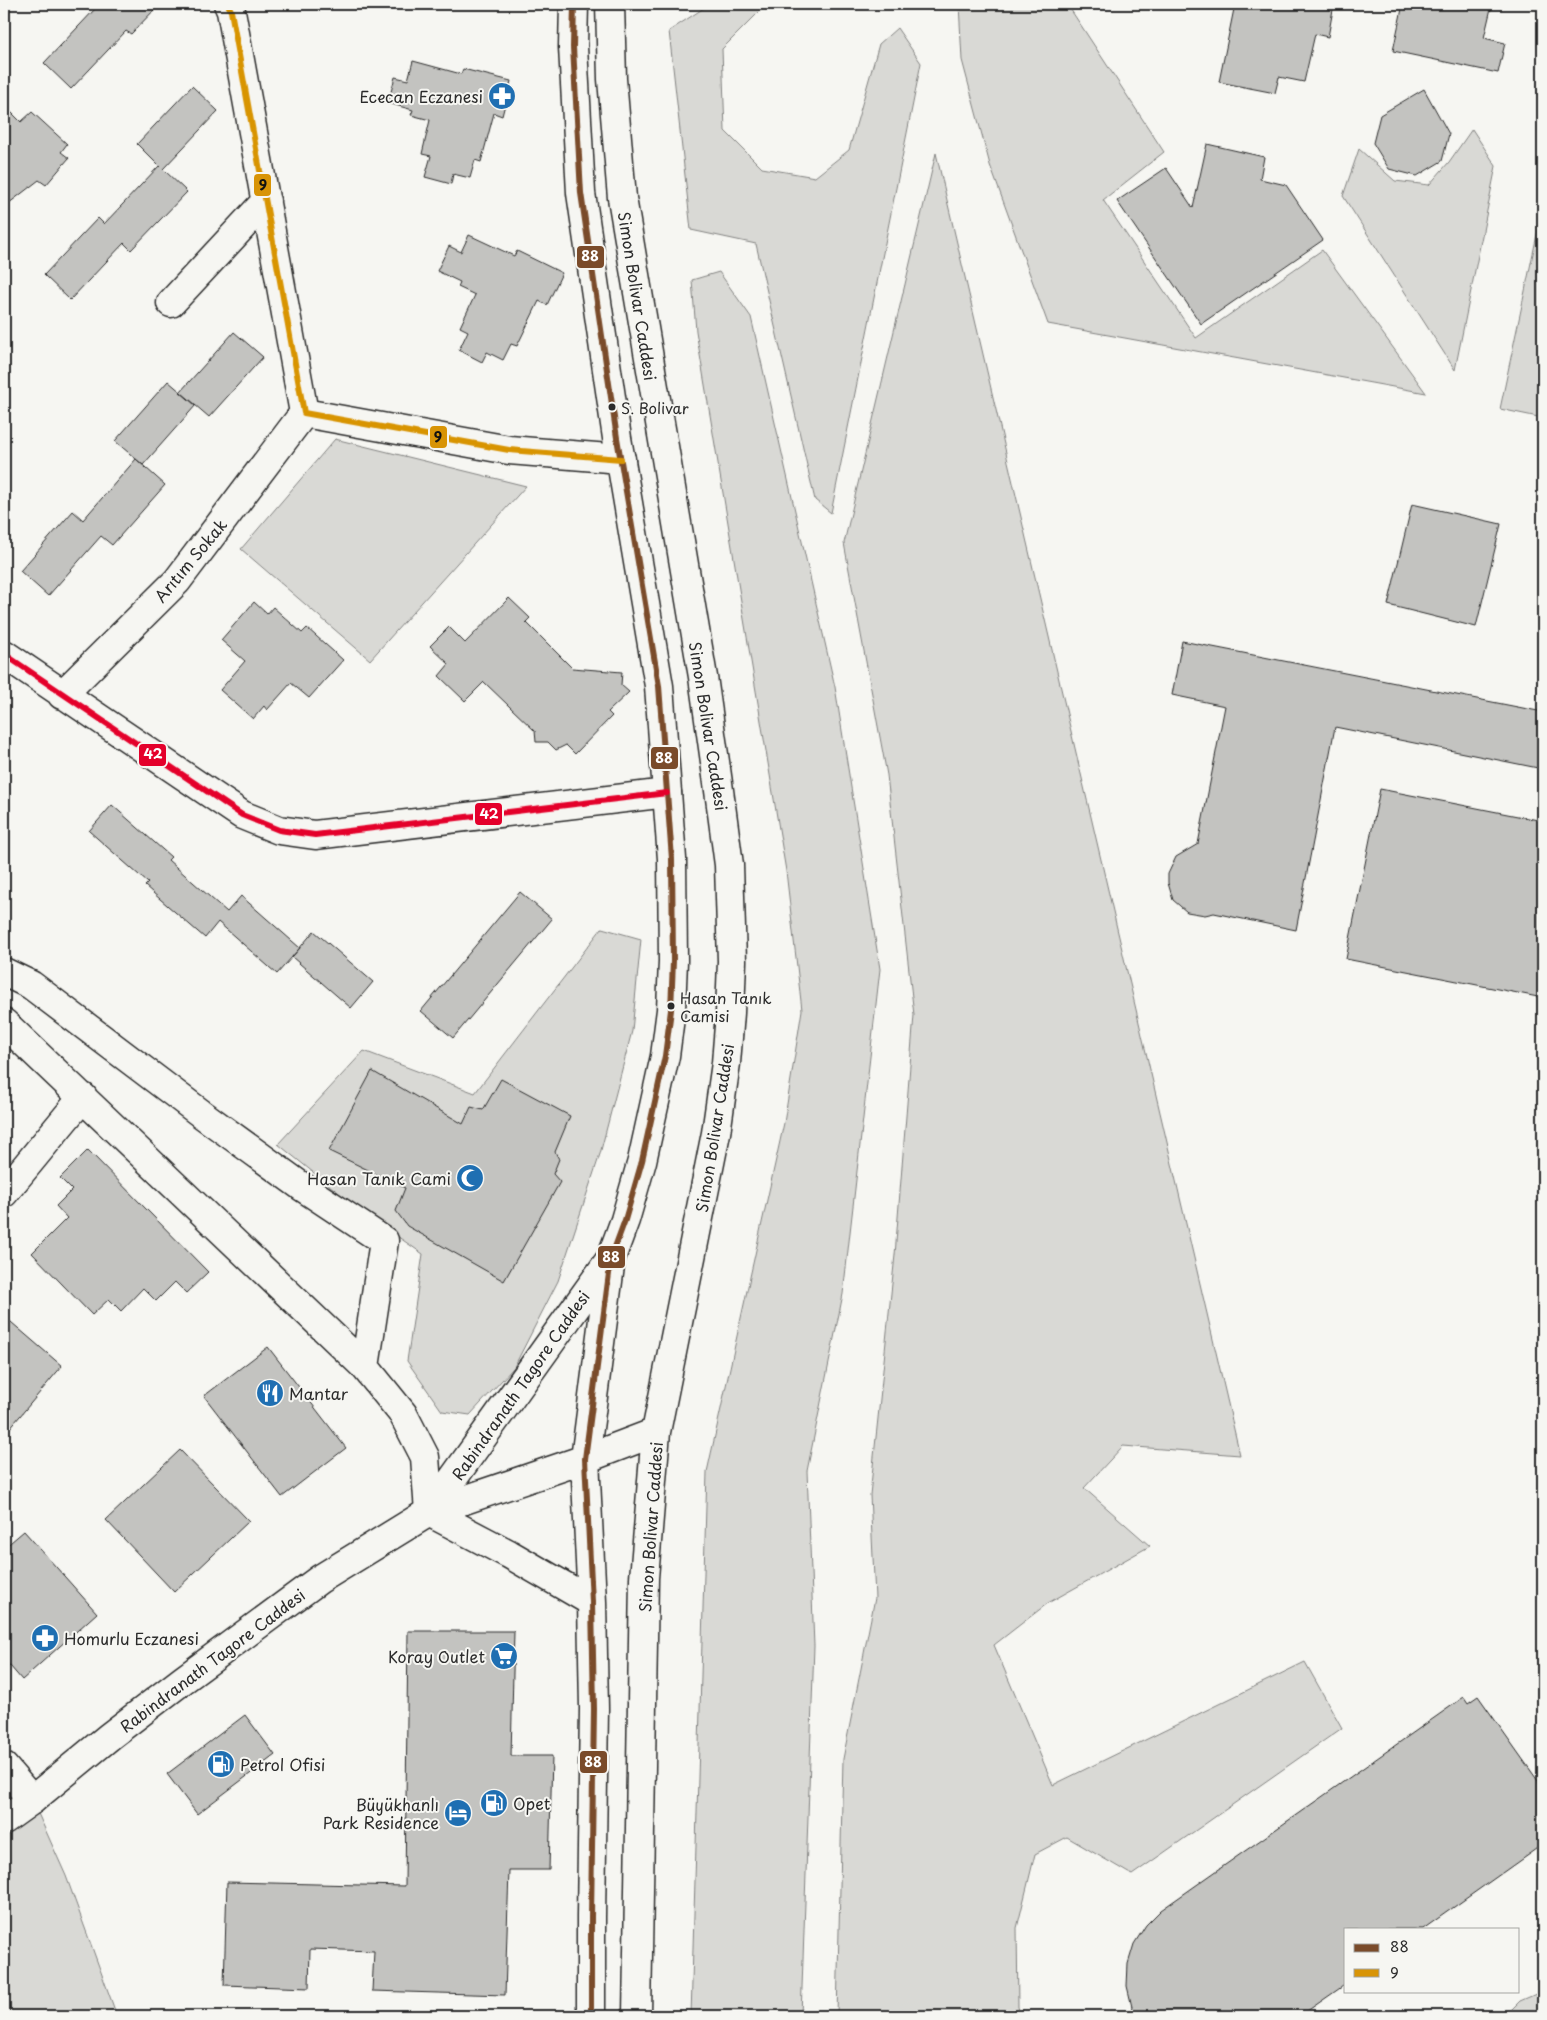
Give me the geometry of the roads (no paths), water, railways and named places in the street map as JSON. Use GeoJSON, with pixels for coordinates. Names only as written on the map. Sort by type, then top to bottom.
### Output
{"type":"FeatureCollection","features":[{"type":"Feature","properties":{"kind":"main road"},"geometry":{"type":"LineString","coordinates":[[228,4],[231,11],[304,413],[509,450],[621,459]]}},
{"type":"Feature","properties":{"kind":"main road"},"geometry":{"type":"LineString","coordinates":[[574,4],[573,47],[581,193],[621,459],[659,686],[672,859],[673,961],[671,1010],[666,1046],[642,1161],[625,1220],[611,1258],[585,1459],[592,1602],[594,1709],[591,2016]]}},
{"type":"Feature","properties":{"kind":"main road","name":"Simon Bolivar Caddesi"},"geometry":{"type":"LineString","coordinates":[[610,4],[612,79],[622,198],[703,677],[729,865],[732,961],[726,1063],[716,1133],[702,1211],[656,1432],[644,1578],[638,2016]]}},
{"type":"Feature","properties":{"kind":"main road"},"geometry":{"type":"LineString","coordinates":[[171,303],[266,201]]}},
{"type":"Feature","properties":{"kind":"main road","name":"Arıtım Sokak"},"geometry":{"type":"LineString","coordinates":[[62,695],[177,581],[304,413]]}},
{"type":"Feature","properties":{"kind":"main road"},"geometry":{"type":"LineString","coordinates":[[4,654],[242,816],[279,830],[316,835],[667,792]]}},
{"type":"Feature","properties":{"kind":"main road"},"geometry":{"type":"LineString","coordinates":[[4,972],[31,985],[198,1112],[296,1183],[384,1241],[365,1367]]}},
{"type":"Feature","properties":{"kind":"main road"},"geometry":{"type":"LineString","coordinates":[[4,1023],[365,1367],[403,1414],[425,1457],[430,1512],[509,1554],[592,1602]]}},
{"type":"Feature","properties":{"kind":"main road"},"geometry":{"type":"LineString","coordinates":[[4,1193],[83,1097]]}},
{"type":"Feature","properties":{"kind":"main road","name":"Rabindranath Tagore Caddesi"},"geometry":{"type":"LineString","coordinates":[[430,1512],[611,1258]]}},
{"type":"Feature","properties":{"kind":"main road","name":"Rabindranath Tagore Caddesi"},"geometry":{"type":"LineString","coordinates":[[4,1820],[32,1800],[146,1708],[320,1579],[430,1512],[585,1459],[656,1432]]}},
{"type":"Feature","properties":{"kind":"main road"},"geometry":{"type":"LineString","coordinates":[[4,1767],[32,1800]]}},
{"type":"Feature","properties":{"kind":"place","name":"Ececan Eczanesi"},"geometry":{"type":"Point","coordinates":[502,96]}},
{"type":"Feature","properties":{"kind":"place","name":"S. Bolivar"},"geometry":{"type":"Point","coordinates":[612,407]}},
{"type":"Feature","properties":{"kind":"place","name":"Hasan Tanık Camisi"},"geometry":{"type":"Point","coordinates":[671,1006]}},
{"type":"Feature","properties":{"kind":"place","name":"Hasan Tanık Cami"},"geometry":{"type":"Point","coordinates":[470,1178]}},
{"type":"Feature","properties":{"kind":"place","name":"Mantar"},"geometry":{"type":"Point","coordinates":[270,1393]}},
{"type":"Feature","properties":{"kind":"place","name":"Homurlu Eczanesi"},"geometry":{"type":"Point","coordinates":[45,1638]}},
{"type":"Feature","properties":{"kind":"place","name":"Koray Outlet"},"geometry":{"type":"Point","coordinates":[504,1656]}},
{"type":"Feature","properties":{"kind":"place","name":"Petrol Ofisi"},"geometry":{"type":"Point","coordinates":[221,1764]}},
{"type":"Feature","properties":{"kind":"place","name":"Opet"},"geometry":{"type":"Point","coordinates":[494,1803]}},
{"type":"Feature","properties":{"kind":"place","name":"Büyükhanlı Park Residence"},"geometry":{"type":"Point","coordinates":[458,1813]}}]}
